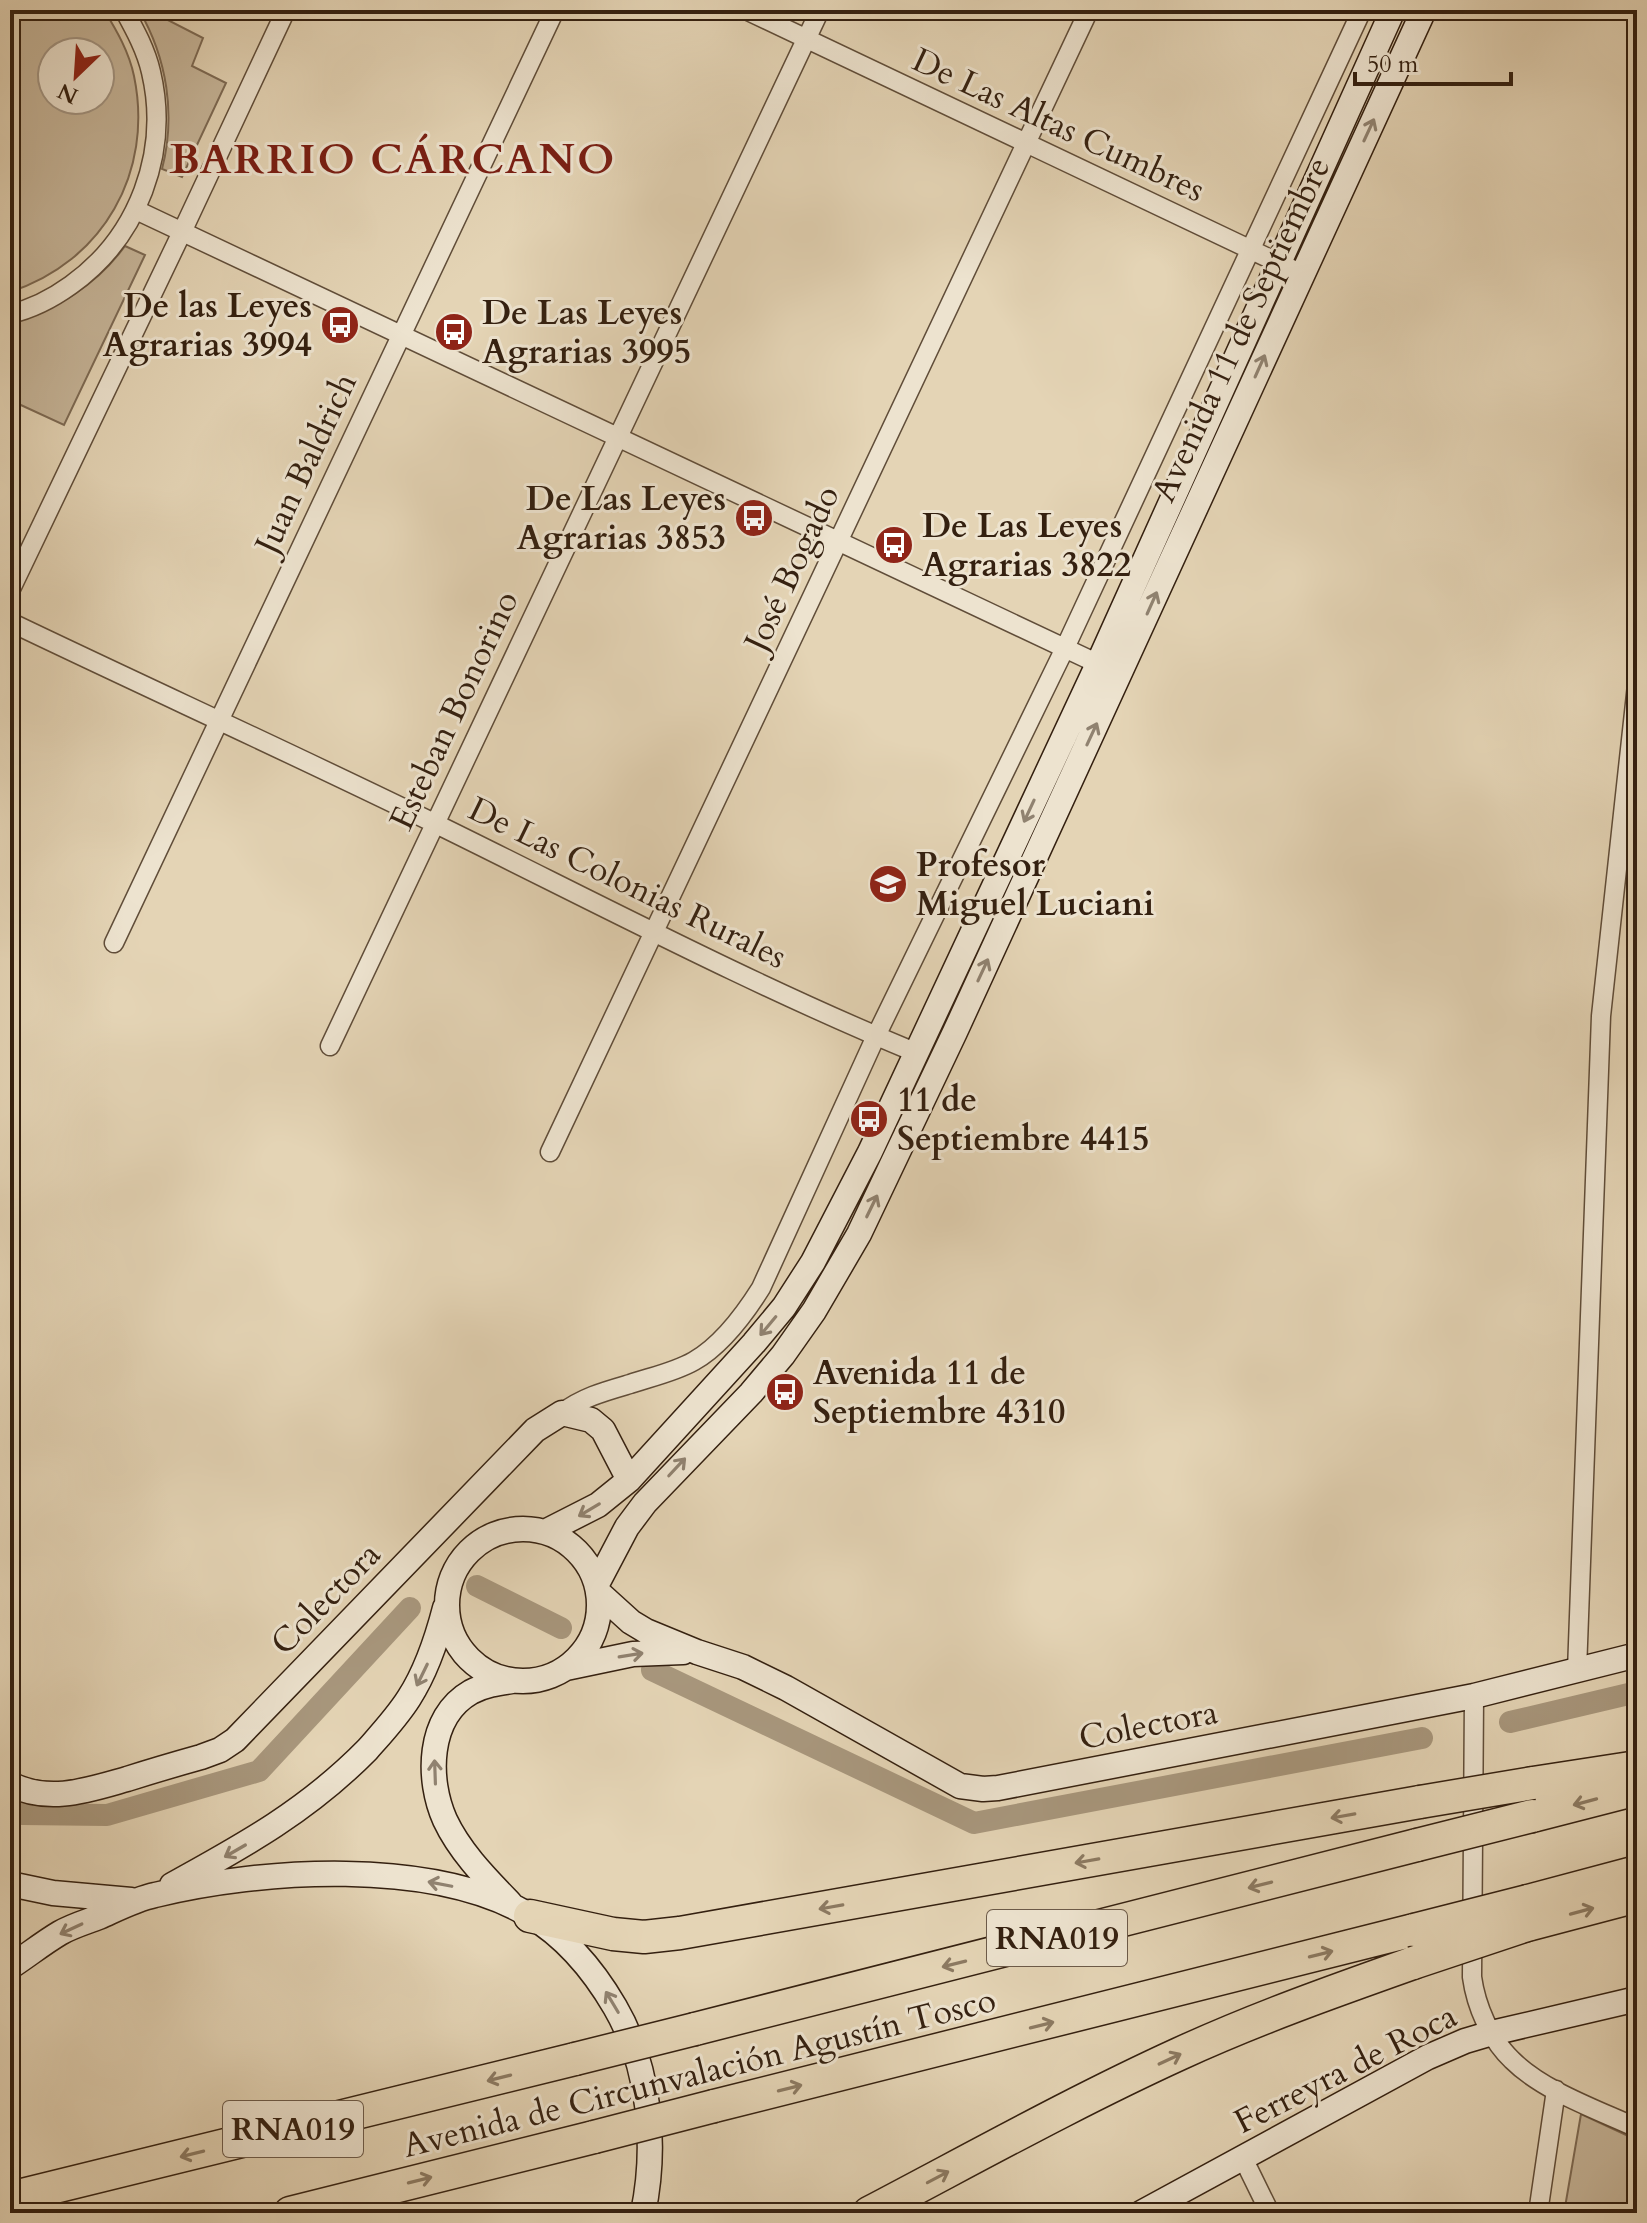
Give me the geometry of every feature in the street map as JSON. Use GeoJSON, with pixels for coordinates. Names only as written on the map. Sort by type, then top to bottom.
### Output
{"type":"FeatureCollection","features":[{"type":"Feature","properties":{"kind":"highway"},"geometry":{"type":"LineString","coordinates":[[522,1912],[613,1934],[644,1937],[680,1933],[1420,1802],[1637,1767]]}},
{"type":"Feature","properties":{"kind":"highway","name":"Avenida de Circunvalación Agustín Tosco"},"geometry":{"type":"LineString","coordinates":[[10,2198],[695,2029],[1637,1789]]}},
{"type":"Feature","properties":{"kind":"highway","name":"Avenida de Circunvalación Agustín Tosco"},"geometry":{"type":"LineString","coordinates":[[290,2213],[1414,1930],[1527,1913],[1637,1872]]}},
{"type":"Feature","properties":{"kind":"highway"},"geometry":{"type":"LineString","coordinates":[[869,2213],[1073,2106],[1179,2054],[1266,2017],[1413,1963],[1527,1913],[1637,1896]]}},
{"type":"Feature","properties":{"kind":"main road","name":"Avenida 11 de Septiembre"},"geometry":{"type":"LineString","coordinates":[[598,1589],[627,1527],[680,1464],[751,1393],[783,1355],[859,1234],[1109,669],[1279,263],[1393,10]]}},
{"type":"Feature","properties":{"kind":"main road","name":"Avenida 11 de Septiembre"},"geometry":{"type":"LineString","coordinates":[[545,1532],[598,1505],[629,1480],[754,1343],[784,1307],[813,1262],[1302,274],[1424,10]]}},
{"type":"Feature","properties":{"kind":"main road","name":"Colectora"},"geometry":{"type":"LineString","coordinates":[[10,1784],[35,1793],[80,1793],[201,1757],[235,1740],[535,1430],[562,1413]]}},
{"type":"Feature","properties":{"kind":"main road"},"geometry":{"type":"LineString","coordinates":[[562,1413],[591,1420],[603,1430],[629,1480]]}},
{"type":"Feature","properties":{"kind":"main road"},"geometry":{"type":"LineString","coordinates":[[10,1967],[62,1932],[146,1898],[236,1850],[299,1811],[363,1753],[410,1697],[434,1648],[451,1579],[462,1559],[479,1543],[510,1529],[522,1528],[557,1536],[578,1551],[592,1572],[601,1604],[594,1634],[583,1653],[566,1668],[542,1679],[480,1688],[459,1701],[443,1722],[434,1768],[439,1801],[454,1837],[475,1864],[522,1912],[553,1932],[593,1973],[626,2025],[644,2083],[647,2114],[648,2186],[643,2213]]}},
{"type":"Feature","properties":{"kind":"main road","name":"Colectora"},"geometry":{"type":"LineString","coordinates":[[598,1589],[631,1622],[646,1631],[743,1667],[960,1786],[983,1789],[1474,1696],[1637,1655]]}},
{"type":"Feature","properties":{"kind":"main road"},"geometry":{"type":"LineString","coordinates":[[447,1601],[450,1627],[462,1650],[491,1674],[516,1681]]}},
{"type":"Feature","properties":{"kind":"main road","name":"Colectora"},"geometry":{"type":"LineString","coordinates":[[566,1668],[633,1654],[697,1652]]}},
{"type":"Feature","properties":{"kind":"main road"},"geometry":{"type":"LineString","coordinates":[[10,1884],[53,1893],[146,1898],[264,1877],[355,1874],[420,1880],[453,1887],[522,1912]]}},
{"type":"Feature","properties":{"kind":"main road","name":"Ferreyra de Roca"},"geometry":{"type":"LineString","coordinates":[[1141,2213],[1166,2207],[1243,2158],[1428,2057],[1465,2041],[1637,1999]]}},
{"type":"Feature","properties":{"kind":"street"},"geometry":{"type":"LineString","coordinates":[[10,314],[56,295],[88,272],[115,243],[136,210],[149,177],[156,142],[157,106],[151,71],[139,37],[124,10]]}},
{"type":"Feature","properties":{"kind":"street"},"geometry":{"type":"LineString","coordinates":[[10,591],[286,10]]}},
{"type":"Feature","properties":{"kind":"street","name":"Juan Baldrich"},"geometry":{"type":"LineString","coordinates":[[114,943],[555,10]]}},
{"type":"Feature","properties":{"kind":"street","name":"De Las Altas Cumbres"},"geometry":{"type":"LineString","coordinates":[[746,10],[1302,274]]}},
{"type":"Feature","properties":{"kind":"street","name":"Esteban Bonorino"},"geometry":{"type":"LineString","coordinates":[[330,1046],[820,10]]}},
{"type":"Feature","properties":{"kind":"street","name":"José Bogado"},"geometry":{"type":"LineString","coordinates":[[550,1152],[1089,10]]}},
{"type":"Feature","properties":{"kind":"street"},"geometry":{"type":"LineString","coordinates":[[562,1413],[577,1401],[696,1360],[723,1337],[748,1309],[761,1288],[876,1036],[1065,648],[1362,10]]}},
{"type":"Feature","properties":{"kind":"street"},"geometry":{"type":"LineString","coordinates":[[136,210],[1109,669]]}},
{"type":"Feature","properties":{"kind":"street","name":"De Las Colonias Rurales"},"geometry":{"type":"LineString","coordinates":[[10,622],[435,824],[654,933],[917,1053]]}},
{"type":"Feature","properties":{"kind":"street"},"geometry":{"type":"LineString","coordinates":[[1577,1671],[1601,1016],[1637,685]]}},
{"type":"Feature","properties":{"kind":"street"},"geometry":{"type":"LineString","coordinates":[[1474,1696],[1472,1977],[1480,2011],[1511,2060],[1556,2090],[1637,2128]]}},
{"type":"Feature","properties":{"kind":"street"},"geometry":{"type":"LineString","coordinates":[[1538,2213],[1556,2090]]}},
{"type":"Feature","properties":{"kind":"street"},"geometry":{"type":"LineString","coordinates":[[1243,2158],[1270,2213]]}},
{"type":"Feature","properties":{"kind":"shaded area"},"geometry":{"type":"Polygon","coordinates":[[[10,10],[104,10],[122,42],[134,76],[138,112],[136,146],[128,179],[114,209],[95,236],[71,259],[43,278],[10,292],[10,10]]]}},
{"type":"Feature","properties":{"kind":"shaded area"},"geometry":{"type":"Polygon","coordinates":[[[139,10],[157,10],[156,14],[203,38],[192,66],[226,83],[182,177],[162,169],[168,128],[166,87],[149,28],[139,10]]]}},
{"type":"Feature","properties":{"kind":"shaded area"},"geometry":{"type":"Polygon","coordinates":[[[125,246],[145,255],[64,425],[10,400],[10,324],[44,311],[74,294],[101,273],[125,246]]]}},
{"type":"Feature","properties":{"kind":"shaded area"},"geometry":{"type":"Polygon","coordinates":[[[1581,2114],[1637,2140],[1637,2213],[1564,2213],[1581,2114]]]}},
{"type":"Feature","properties":{"kind":"waterway"},"geometry":{"type":"LineString","coordinates":[[477,1586],[561,1628]]}},
{"type":"Feature","properties":{"kind":"waterway"},"geometry":{"type":"LineString","coordinates":[[10,1809],[22,1814],[107,1815],[259,1771],[410,1608]]}},
{"type":"Feature","properties":{"kind":"waterway"},"geometry":{"type":"LineString","coordinates":[[652,1670],[974,1823],[1422,1738]]}},
{"type":"Feature","properties":{"kind":"waterway"},"geometry":{"type":"LineString","coordinates":[[1510,1722],[1637,1692]]}},
{"type":"Feature","properties":{"kind":"place","name":"De las Leyes Agrarias 3994"},"geometry":{"type":"Point","coordinates":[340,325]}},
{"type":"Feature","properties":{"kind":"place","name":"De Las Leyes Agrarias 3995"},"geometry":{"type":"Point","coordinates":[454,332]}},
{"type":"Feature","properties":{"kind":"place","name":"De Las Leyes Agrarias 3853"},"geometry":{"type":"Point","coordinates":[754,518]}},
{"type":"Feature","properties":{"kind":"place","name":"De Las Leyes Agrarias 3822"},"geometry":{"type":"Point","coordinates":[894,545]}},
{"type":"Feature","properties":{"kind":"place","name":"Profesor Miguel Luciani"},"geometry":{"type":"Point","coordinates":[888,884]}},
{"type":"Feature","properties":{"kind":"place","name":"11 de Septiembre 4415"},"geometry":{"type":"Point","coordinates":[869,1119]}},
{"type":"Feature","properties":{"kind":"place","name":"Avenida 11 de Septiembre 4310"},"geometry":{"type":"Point","coordinates":[785,1392]}},
{"type":"Feature","properties":{"kind":"district","name":"BARRIO CÁRCANO"},"geometry":{"type":"Point","coordinates":[393,158]}}]}
